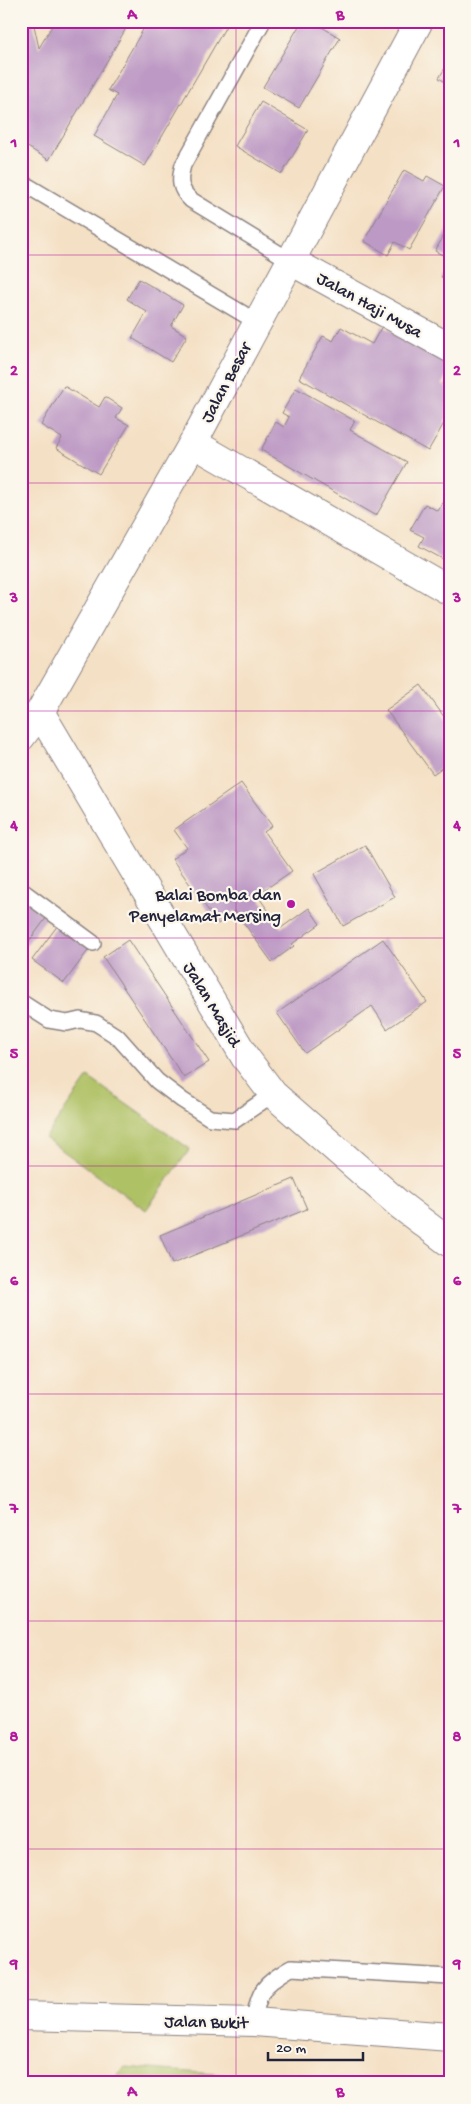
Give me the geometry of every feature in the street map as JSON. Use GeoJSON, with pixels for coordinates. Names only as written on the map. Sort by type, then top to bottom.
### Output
{"type":"FeatureCollection","features":[{"type":"Feature","properties":{"kind":"street","name":"Jalan Besar"},"geometry":{"type":"LineString","coordinates":[[21,737],[40,712],[193,443],[419,21]]}},
{"type":"Feature","properties":{"kind":"street","name":"Jalan Haji Musa"},"geometry":{"type":"LineString","coordinates":[[291,261],[450,348]]}},
{"type":"Feature","properties":{"kind":"street"},"geometry":{"type":"LineString","coordinates":[[193,443],[450,592]]}},
{"type":"Feature","properties":{"kind":"street","name":"Jalan Masjid"},"geometry":{"type":"LineString","coordinates":[[40,712],[245,1057],[273,1094],[400,1205],[450,1243]]}},
{"type":"Feature","properties":{"kind":"street","name":"Jalan Bukit"},"geometry":{"type":"LineString","coordinates":[[21,2016],[254,2022],[450,2037]]}},
{"type":"Feature","properties":{"kind":"lane"},"geometry":{"type":"LineString","coordinates":[[263,21],[183,165],[180,178],[183,192],[191,200],[291,261]]}},
{"type":"Feature","properties":{"kind":"lane"},"geometry":{"type":"LineString","coordinates":[[21,182],[257,322]]}},
{"type":"Feature","properties":{"kind":"lane"},"geometry":{"type":"LineString","coordinates":[[21,890],[93,943]]}},
{"type":"Feature","properties":{"kind":"lane"},"geometry":{"type":"LineString","coordinates":[[21,1002],[49,1020],[67,1022],[80,1020],[96,1023],[118,1038],[157,1080],[182,1100],[210,1118],[235,1120],[273,1094]]}},
{"type":"Feature","properties":{"kind":"lane"},"geometry":{"type":"LineString","coordinates":[[254,2022],[257,1999],[271,1980],[291,1968],[450,1977]]}},
{"type":"Feature","properties":{"kind":"green space"},"geometry":{"type":"Polygon","coordinates":[[[88,1077],[190,1149],[146,1210],[45,1138],[88,1077]]]}},
{"type":"Feature","properties":{"kind":"green space"},"geometry":{"type":"Polygon","coordinates":[[[125,2067],[329,2083],[109,2083],[125,2067]]]}},
{"type":"Feature","properties":{"kind":"building"},"geometry":{"type":"Polygon","coordinates":[[[21,21],[33,21],[39,48],[55,21],[122,21],[128,25],[49,160],[21,143],[21,21]]]}},
{"type":"Feature","properties":{"kind":"building"},"geometry":{"type":"Polygon","coordinates":[[[148,21],[229,21],[145,166],[94,136],[117,95],[108,90],[148,21]]]}},
{"type":"Feature","properties":{"kind":"building"},"geometry":{"type":"Polygon","coordinates":[[[302,21],[312,21],[340,38],[299,108],[263,87],[302,21]]]}},
{"type":"Feature","properties":{"kind":"building"},"geometry":{"type":"Polygon","coordinates":[[[450,60],[450,85],[439,78],[450,60]]]}},
{"type":"Feature","properties":{"kind":"building"},"geometry":{"type":"Polygon","coordinates":[[[261,102],[308,130],[282,174],[235,146],[261,102]]]}},
{"type":"Feature","properties":{"kind":"building"},"geometry":{"type":"Polygon","coordinates":[[[404,170],[424,181],[427,176],[445,186],[409,250],[395,242],[388,255],[364,241],[404,170]]]}},
{"type":"Feature","properties":{"kind":"building"},"geometry":{"type":"Polygon","coordinates":[[[450,225],[450,259],[435,251],[450,225]]]}},
{"type":"Feature","properties":{"kind":"building"},"geometry":{"type":"Polygon","coordinates":[[[450,262],[450,282],[441,277],[450,262]]]}},
{"type":"Feature","properties":{"kind":"building"},"geometry":{"type":"Polygon","coordinates":[[[139,279],[183,305],[171,326],[187,336],[171,362],[132,338],[147,312],[127,299],[139,279]]]}},
{"type":"Feature","properties":{"kind":"building"},"geometry":{"type":"Polygon","coordinates":[[[382,326],[450,364],[450,370],[442,384],[450,389],[450,413],[428,451],[299,378],[323,336],[333,341],[341,327],[372,344],[382,326]]]}},
{"type":"Feature","properties":{"kind":"building"},"geometry":{"type":"Polygon","coordinates":[[[64,386],[99,407],[105,397],[122,408],[116,418],[129,425],[99,474],[56,448],[62,438],[41,425],[64,386]]]}},
{"type":"Feature","properties":{"kind":"building"},"geometry":{"type":"Polygon","coordinates":[[[296,388],[355,421],[350,430],[407,462],[376,516],[261,450],[276,422],[284,427],[289,417],[282,413],[296,388]]]}},
{"type":"Feature","properties":{"kind":"building"},"geometry":{"type":"Polygon","coordinates":[[[450,491],[450,563],[419,546],[424,537],[410,530],[425,504],[438,511],[450,491]]]}},
{"type":"Feature","properties":{"kind":"building"},"geometry":{"type":"Polygon","coordinates":[[[421,685],[450,725],[450,762],[433,774],[386,710],[421,685]]]}},
{"type":"Feature","properties":{"kind":"building"},"geometry":{"type":"Polygon","coordinates":[[[241,783],[272,826],[264,832],[292,871],[257,895],[281,928],[309,908],[320,924],[292,944],[294,946],[272,962],[235,911],[218,924],[172,859],[187,848],[174,830],[241,783]]]}},
{"type":"Feature","properties":{"kind":"building"},"geometry":{"type":"Polygon","coordinates":[[[365,845],[395,897],[343,926],[314,874],[365,845]]]}},
{"type":"Feature","properties":{"kind":"building"},"geometry":{"type":"Polygon","coordinates":[[[21,898],[47,917],[24,948],[21,946],[21,898]]]}},
{"type":"Feature","properties":{"kind":"building"},"geometry":{"type":"Polygon","coordinates":[[[58,925],[90,948],[64,983],[32,960],[58,925]]]}},
{"type":"Feature","properties":{"kind":"building"},"geometry":{"type":"Polygon","coordinates":[[[383,939],[427,1002],[387,1029],[372,1006],[305,1053],[277,1013],[383,939]]]}},
{"type":"Feature","properties":{"kind":"building"},"geometry":{"type":"Polygon","coordinates":[[[128,940],[209,1062],[184,1078],[103,957],[128,940]]]}},
{"type":"Feature","properties":{"kind":"building"},"geometry":{"type":"Polygon","coordinates":[[[294,1179],[307,1209],[172,1264],[160,1235],[294,1179]]]}},
{"type":"Feature","properties":{"kind":"place","name":"Balai Bomba dan Penyelamat Mersing"},"geometry":{"type":"Point","coordinates":[291,904]}}]}
